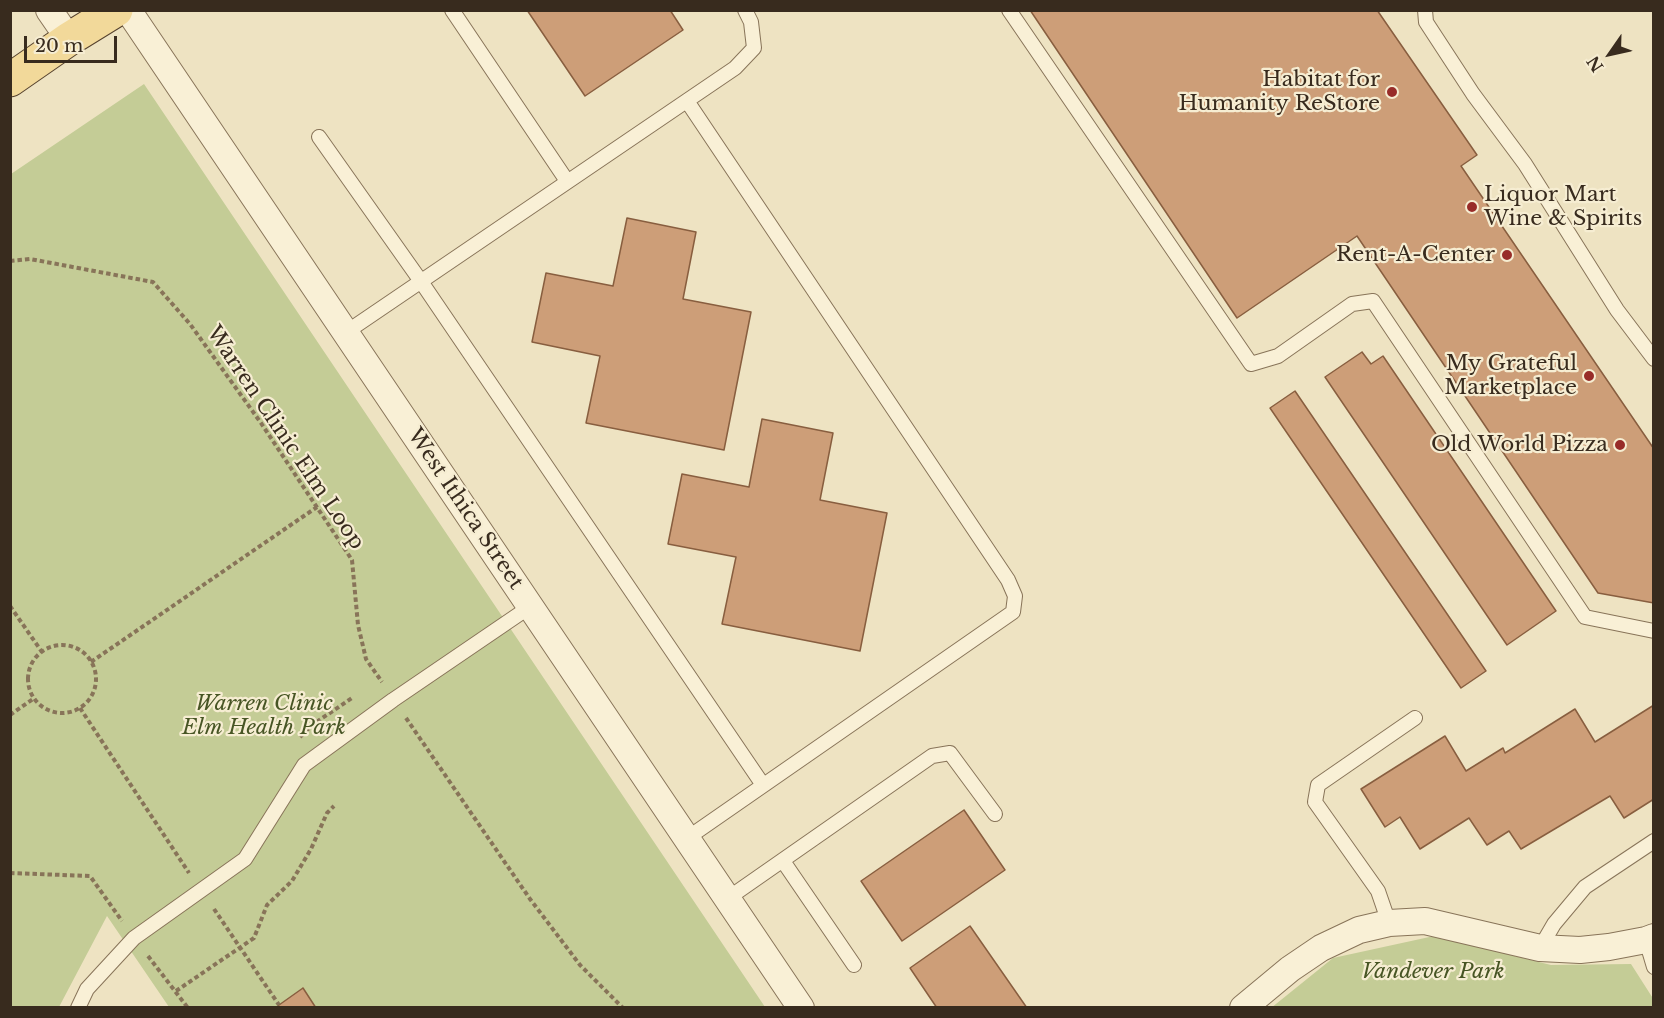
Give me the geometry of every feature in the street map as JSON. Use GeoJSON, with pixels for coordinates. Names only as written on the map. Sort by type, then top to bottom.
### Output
{"type":"FeatureCollection","features":[{"type":"Feature","properties":{"kind":"main road"},"geometry":{"type":"LineString","coordinates":[[10,80],[116,10]]}},
{"type":"Feature","properties":{"kind":"street"},"geometry":{"type":"LineString","coordinates":[[49,10],[69,39]]}},
{"type":"Feature","properties":{"kind":"street","name":"West Ithica Street"},"geometry":{"type":"LineString","coordinates":[[128,10],[801,1008]]}},
{"type":"Feature","properties":{"kind":"street"},"geometry":{"type":"LineString","coordinates":[[1244,1008],[1290,969],[1321,948],[1359,930],[1389,922],[1425,921],[1540,948],[1580,950],[1650,939]]}},
{"type":"Feature","properties":{"kind":"lane"},"geometry":{"type":"LineString","coordinates":[[452,10],[567,181]]}},
{"type":"Feature","properties":{"kind":"lane"},"geometry":{"type":"LineString","coordinates":[[345,333],[735,68],[754,48],[751,22],[745,10]]}},
{"type":"Feature","properties":{"kind":"lane"},"geometry":{"type":"LineString","coordinates":[[1009,10],[1251,364],[1278,356],[1352,304],[1373,301],[1585,618],[1653,631]]}},
{"type":"Feature","properties":{"kind":"lane"},"geometry":{"type":"LineString","coordinates":[[1425,10],[1426,22],[1473,94],[1525,164],[1617,310],[1653,359]]}},
{"type":"Feature","properties":{"kind":"lane"},"geometry":{"type":"LineString","coordinates":[[686,839],[1013,612],[1015,596],[1008,580],[687,101]]}},
{"type":"Feature","properties":{"kind":"lane"},"geometry":{"type":"LineString","coordinates":[[319,137],[420,280],[764,785]]}},
{"type":"Feature","properties":{"kind":"lane"},"geometry":{"type":"LineString","coordinates":[[78,1008],[87,989],[134,938],[245,860],[304,765],[393,700],[531,606]]}},
{"type":"Feature","properties":{"kind":"lane"},"geometry":{"type":"LineString","coordinates":[[1389,922],[1378,891],[1315,802],[1318,785],[1415,718]]}},
{"type":"Feature","properties":{"kind":"lane"},"geometry":{"type":"LineString","coordinates":[[727,899],[932,756],[950,753],[995,814]]}},
{"type":"Feature","properties":{"kind":"lane"},"geometry":{"type":"LineString","coordinates":[[1540,948],[1554,924],[1585,887],[1653,841]]}},
{"type":"Feature","properties":{"kind":"lane"},"geometry":{"type":"LineString","coordinates":[[783,861],[854,965]]}},
{"type":"Feature","properties":{"kind":"lane"},"geometry":{"type":"LineString","coordinates":[[1650,939],[1653,967]]}},
{"type":"Feature","properties":{"kind":"path","name":"Warren Clinic Elm Loop"},"geometry":{"type":"LineString","coordinates":[[10,261],[30,260],[153,282],[190,324],[261,423],[352,560],[358,625],[366,659],[530,899],[580,965],[623,1008]]}},
{"type":"Feature","properties":{"kind":"path"},"geometry":{"type":"LineString","coordinates":[[91,662],[317,507]]}},
{"type":"Feature","properties":{"kind":"path"},"geometry":{"type":"LineString","coordinates":[[10,606],[42,652]]}},
{"type":"Feature","properties":{"kind":"path"},"geometry":{"type":"LineString","coordinates":[[57,645],[69,646],[79,650],[91,662],[96,678],[94,689],[89,699],[80,708],[61,714],[50,712],[33,699],[28,687],[30,665],[42,652],[57,645]]}},
{"type":"Feature","properties":{"kind":"path"},"geometry":{"type":"LineString","coordinates":[[10,715],[33,699]]}},
{"type":"Feature","properties":{"kind":"path"},"geometry":{"type":"LineString","coordinates":[[80,708],[279,1005]]}},
{"type":"Feature","properties":{"kind":"path"},"geometry":{"type":"LineString","coordinates":[[176,991],[254,938],[267,904],[292,881],[311,849],[327,813],[334,806]]}},
{"type":"Feature","properties":{"kind":"path"},"geometry":{"type":"LineString","coordinates":[[10,873],[90,876],[188,1008]]}},
{"type":"Feature","properties":{"kind":"green space","name":"Warren Clinic Elm Health Park"},"geometry":{"type":"Polygon","coordinates":[[[144,84],[765,1007],[169,1007],[107,916],[59,1007],[11,1008],[11,174],[144,84]]]}},
{"type":"Feature","properties":{"kind":"green space","name":"Vandever Park"},"geometry":{"type":"Polygon","coordinates":[[[1434,936],[1551,965],[1631,964],[1654,1000],[1653,1008],[1271,1008],[1333,958],[1434,936]]]}},
{"type":"Feature","properties":{"kind":"building"},"geometry":{"type":"Polygon","coordinates":[[[527,10],[670,10],[683,30],[585,96],[527,10]]]}},
{"type":"Feature","properties":{"kind":"building"},"geometry":{"type":"Polygon","coordinates":[[[1030,10],[1377,10],[1477,155],[1461,166],[1654,449],[1654,603],[1598,593],[1357,236],[1237,318],[1030,10]]]}},
{"type":"Feature","properties":{"kind":"building"},"geometry":{"type":"Polygon","coordinates":[[[627,218],[696,232],[683,299],[751,312],[724,450],[586,423],[600,356],[532,342],[546,273],[613,286],[627,218]]]}},
{"type":"Feature","properties":{"kind":"building"},"geometry":{"type":"Polygon","coordinates":[[[1362,352],[1371,364],[1383,356],[1556,611],[1507,645],[1325,377],[1362,352]]]}},
{"type":"Feature","properties":{"kind":"building"},"geometry":{"type":"Polygon","coordinates":[[[1295,391],[1486,671],[1461,688],[1270,408],[1295,391]]]}},
{"type":"Feature","properties":{"kind":"building"},"geometry":{"type":"Polygon","coordinates":[[[762,419],[833,433],[820,500],[887,513],[860,651],[722,624],[736,557],[668,544],[682,474],[749,487],[762,419]]]}},
{"type":"Feature","properties":{"kind":"building"},"geometry":{"type":"Polygon","coordinates":[[[1654,705],[1654,799],[1624,818],[1610,796],[1521,849],[1509,831],[1487,845],[1469,818],[1420,849],[1400,817],[1385,827],[1361,789],[1445,736],[1466,771],[1503,748],[1505,753],[1575,709],[1595,742],[1654,705]]]}},
{"type":"Feature","properties":{"kind":"building"},"geometry":{"type":"Polygon","coordinates":[[[964,810],[1005,870],[902,941],[861,881],[964,810]]]}},
{"type":"Feature","properties":{"kind":"building"},"geometry":{"type":"Polygon","coordinates":[[[970,926],[1027,1008],[937,1008],[910,968],[970,926]]]}},
{"type":"Feature","properties":{"kind":"building"},"geometry":{"type":"Polygon","coordinates":[[[303,988],[316,1008],[276,1008],[279,1005],[303,988]]]}},
{"type":"Feature","properties":{"kind":"place","name":"Habitat for Humanity ReStore"},"geometry":{"type":"Point","coordinates":[1392,92]}},
{"type":"Feature","properties":{"kind":"place","name":"Liquor Mart Wine & Spirits"},"geometry":{"type":"Point","coordinates":[1472,207]}},
{"type":"Feature","properties":{"kind":"place","name":"Rent-A-Center"},"geometry":{"type":"Point","coordinates":[1507,255]}},
{"type":"Feature","properties":{"kind":"place","name":"My Grateful Marketplace"},"geometry":{"type":"Point","coordinates":[1589,376]}},
{"type":"Feature","properties":{"kind":"place","name":"Old World Pizza"},"geometry":{"type":"Point","coordinates":[1620,445]}}]}
